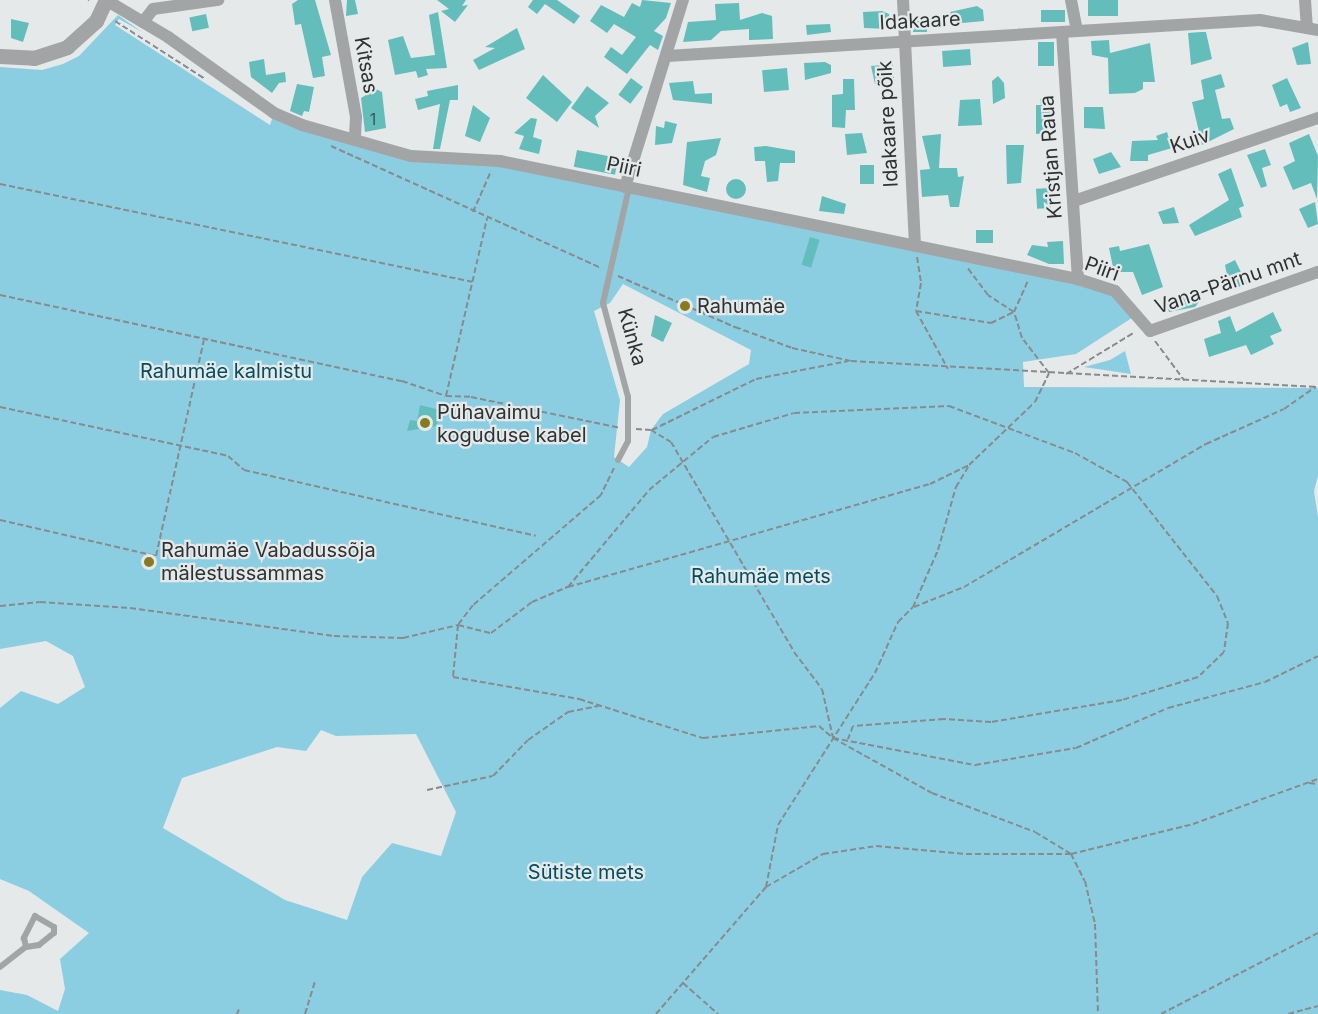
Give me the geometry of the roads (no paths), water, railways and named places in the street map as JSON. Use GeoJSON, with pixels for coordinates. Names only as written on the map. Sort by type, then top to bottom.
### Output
{"type":"FeatureCollection","features":[{"type":"Feature","properties":{"kind":"street","name":"Piiri"},"geometry":{"type":"LineString","coordinates":[[106,0],[143,22],[274,113],[430,159],[450,155],[496,161],[1078,279],[1115,291],[1147,327]]}},
{"type":"Feature","properties":{"kind":"street"},"geometry":{"type":"LineString","coordinates":[[0,56],[34,58],[67,47],[96,21],[106,0]]}},
{"type":"Feature","properties":{"kind":"street"},"geometry":{"type":"LineString","coordinates":[[143,22],[153,9],[218,0]]}},
{"type":"Feature","properties":{"kind":"street","name":"Kitsas"},"geometry":{"type":"LineString","coordinates":[[334,0],[356,117],[355,138]]}},
{"type":"Feature","properties":{"kind":"street","name":"Künka"},"geometry":{"type":"LineString","coordinates":[[627,187],[683,0]]}},
{"type":"Feature","properties":{"kind":"street","name":"Idakaare põik"},"geometry":{"type":"LineString","coordinates":[[903,0],[903,41],[915,246]]}},
{"type":"Feature","properties":{"kind":"street"},"geometry":{"type":"LineString","coordinates":[[1071,0],[1077,30]]}},
{"type":"Feature","properties":{"kind":"street"},"geometry":{"type":"LineString","coordinates":[[1305,0],[1313,29]]}},
{"type":"Feature","properties":{"kind":"street","name":"Idakaare"},"geometry":{"type":"LineString","coordinates":[[667,56],[1260,20],[1313,29]]}},
{"type":"Feature","properties":{"kind":"street","name":"Kristjan Raua"},"geometry":{"type":"LineString","coordinates":[[1062,32],[1078,279]]}},
{"type":"Feature","properties":{"kind":"street","name":"Kuiv"},"geometry":{"type":"LineString","coordinates":[[1074,201],[1318,118]]}},
{"type":"Feature","properties":{"kind":"street","name":"Vana-Pärnu mnt"},"geometry":{"type":"LineString","coordinates":[[1147,327],[1318,272]]}},
{"type":"Feature","properties":{"kind":"lane","name":"Künka"},"geometry":{"type":"LineString","coordinates":[[618,460],[630,429],[622,370],[604,314],[609,272],[627,187]]}},
{"type":"Feature","properties":{"kind":"lane"},"geometry":{"type":"LineString","coordinates":[[0,967],[26,947],[39,945],[54,933],[54,927],[35,916],[24,938],[26,947]]}},
{"type":"Feature","properties":{"kind":"place","name":"Rahumäe"},"geometry":{"type":"Point","coordinates":[685,306]}},
{"type":"Feature","properties":{"kind":"place","name":"Pühavaimu koguduse kabel"},"geometry":{"type":"Point","coordinates":[425,423]}},
{"type":"Feature","properties":{"kind":"place","name":"Rahumäe Vabadussõja mälestussammas"},"geometry":{"type":"Point","coordinates":[149,562]}},
{"type":"Feature","properties":{"kind":"park label","name":"Rahumäe kalmistu"},"geometry":{"type":"Point","coordinates":[226,371]}},
{"type":"Feature","properties":{"kind":"park label","name":"Rahumäe mets"},"geometry":{"type":"Point","coordinates":[761,576]}},
{"type":"Feature","properties":{"kind":"park label","name":"Sütiste mets"},"geometry":{"type":"Point","coordinates":[586,872]}}]}
